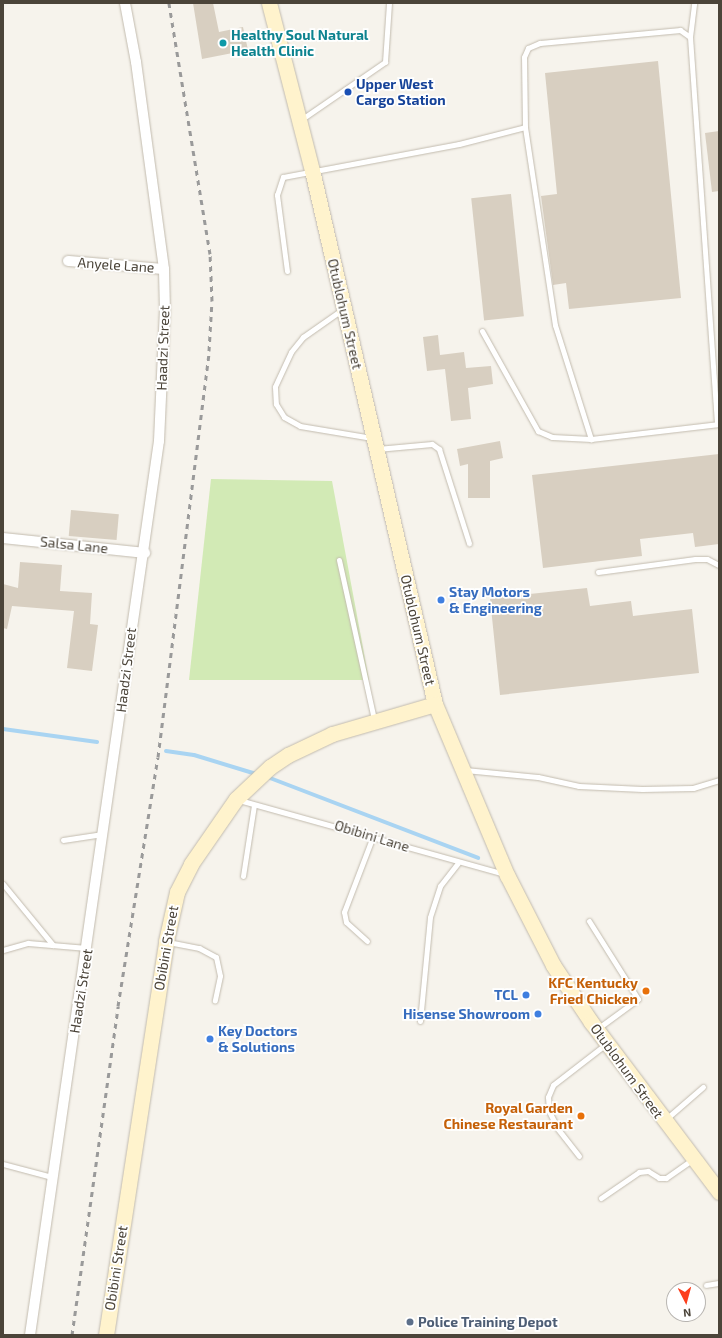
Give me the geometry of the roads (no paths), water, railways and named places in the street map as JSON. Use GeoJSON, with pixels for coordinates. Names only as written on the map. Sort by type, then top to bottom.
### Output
{"type":"FeatureCollection","features":[{"type":"Feature","properties":{"kind":"street","name":"Haadzi Street"},"geometry":{"type":"LineString","coordinates":[[30,1335],[52,1177],[88,948],[134,610],[145,553],[159,441],[165,311],[164,269],[136,62],[125,3]]}},
{"type":"Feature","properties":{"kind":"street","name":"Otublohum Street"},"geometry":{"type":"LineString","coordinates":[[269,3],[312,170],[435,704],[461,770],[507,875],[553,965],[607,1044],[693,1160],[719,1192]]}},
{"type":"Feature","properties":{"kind":"street","name":"Anyele Lane"},"geometry":{"type":"LineString","coordinates":[[68,261],[164,269]]}},
{"type":"Feature","properties":{"kind":"street","name":"Salsa Lane"},"geometry":{"type":"LineString","coordinates":[[3,538],[145,553]]}},
{"type":"Feature","properties":{"kind":"street","name":"Obibini Street"},"geometry":{"type":"LineString","coordinates":[[106,1335],[166,941],[177,892],[210,833],[236,799],[270,767],[288,755],[332,734],[374,720],[435,704]]}},
{"type":"Feature","properties":{"kind":"lane"},"geometry":{"type":"LineString","coordinates":[[299,121],[385,62],[389,3]]}},
{"type":"Feature","properties":{"kind":"lane"},"geometry":{"type":"LineString","coordinates":[[482,331],[538,431],[552,437],[591,439],[718,424],[690,37],[694,3]]}},
{"type":"Feature","properties":{"kind":"lane"},"geometry":{"type":"LineString","coordinates":[[591,439],[555,325],[525,127],[524,57],[528,48],[540,43],[649,31],[680,30],[690,37]]}},
{"type":"Feature","properties":{"kind":"lane"},"geometry":{"type":"LineString","coordinates":[[287,271],[278,186],[283,177],[312,170],[459,144],[525,127]]}},
{"type":"Feature","properties":{"kind":"lane"},"geometry":{"type":"LineString","coordinates":[[344,309],[303,337],[291,352],[275,387],[276,404],[284,417],[300,426],[375,444],[432,444],[439,449],[470,543]]}},
{"type":"Feature","properties":{"kind":"lane"},"geometry":{"type":"LineString","coordinates":[[598,572],[694,559],[707,559],[719,565]]}},
{"type":"Feature","properties":{"kind":"lane"},"geometry":{"type":"LineString","coordinates":[[340,560],[374,720]]}},
{"type":"Feature","properties":{"kind":"lane"},"geometry":{"type":"LineString","coordinates":[[461,770],[538,777],[580,786],[642,789],[693,788],[719,780]]}},
{"type":"Feature","properties":{"kind":"lane","name":"Obibini Lane"},"geometry":{"type":"LineString","coordinates":[[236,799],[373,836],[458,863],[507,875]]}},
{"type":"Feature","properties":{"kind":"lane"},"geometry":{"type":"LineString","coordinates":[[243,876],[254,805]]}},
{"type":"Feature","properties":{"kind":"lane"},"geometry":{"type":"LineString","coordinates":[[63,840],[103,834]]}},
{"type":"Feature","properties":{"kind":"lane"},"geometry":{"type":"LineString","coordinates":[[367,941],[346,922],[344,912],[373,836]]}},
{"type":"Feature","properties":{"kind":"lane"},"geometry":{"type":"LineString","coordinates":[[420,1021],[430,917],[440,886],[458,863]]}},
{"type":"Feature","properties":{"kind":"lane"},"geometry":{"type":"LineString","coordinates":[[3,884],[53,945]]}},
{"type":"Feature","properties":{"kind":"lane"},"geometry":{"type":"LineString","coordinates":[[589,921],[638,999],[597,1030]]}},
{"type":"Feature","properties":{"kind":"lane"},"geometry":{"type":"LineString","coordinates":[[166,941],[199,948],[216,956],[220,976],[215,1000]]}},
{"type":"Feature","properties":{"kind":"lane"},"geometry":{"type":"LineString","coordinates":[[3,950],[28,943],[88,948]]}},
{"type":"Feature","properties":{"kind":"lane"},"geometry":{"type":"LineString","coordinates":[[579,1156],[558,1129],[549,1111],[548,1096],[553,1085],[607,1044]]}},
{"type":"Feature","properties":{"kind":"lane"},"geometry":{"type":"LineString","coordinates":[[664,1121],[703,1087]]}},
{"type":"Feature","properties":{"kind":"lane"},"geometry":{"type":"LineString","coordinates":[[601,1198],[639,1172],[648,1171],[659,1178],[666,1178],[693,1160]]}},
{"type":"Feature","properties":{"kind":"lane"},"geometry":{"type":"LineString","coordinates":[[3,1164],[52,1177]]}},
{"type":"Feature","properties":{"kind":"lane"},"geometry":{"type":"LineString","coordinates":[[706,1285],[719,1283]]}},
{"type":"Feature","properties":{"kind":"waterway"},"geometry":{"type":"LineString","coordinates":[[3,729],[97,742]]}},
{"type":"Feature","properties":{"kind":"waterway"},"geometry":{"type":"LineString","coordinates":[[166,751],[194,755],[256,774]]}},
{"type":"Feature","properties":{"kind":"waterway"},"geometry":{"type":"LineString","coordinates":[[270,778],[478,858]]}},
{"type":"Feature","properties":{"kind":"railway"},"geometry":{"type":"LineString","coordinates":[[72,1335],[118,1006],[158,757],[209,351],[212,301],[210,254],[169,3]]}},
{"type":"Feature","properties":{"kind":"place","name":"Healthy Soul Natural Health Clinic"},"geometry":{"type":"Point","coordinates":[223,43]}},
{"type":"Feature","properties":{"kind":"place","name":"Upper West Cargo Station"},"geometry":{"type":"Point","coordinates":[348,92]}},
{"type":"Feature","properties":{"kind":"place","name":"Stay Motors & Engineering"},"geometry":{"type":"Point","coordinates":[441,600]}},
{"type":"Feature","properties":{"kind":"place","name":"KFC Kentucky Fried Chicken"},"geometry":{"type":"Point","coordinates":[646,991]}},
{"type":"Feature","properties":{"kind":"place","name":"TCL"},"geometry":{"type":"Point","coordinates":[526,995]}},
{"type":"Feature","properties":{"kind":"place","name":"Hisense Showroom"},"geometry":{"type":"Point","coordinates":[538,1014]}},
{"type":"Feature","properties":{"kind":"place","name":"Key Doctors & Solutions"},"geometry":{"type":"Point","coordinates":[210,1039]}},
{"type":"Feature","properties":{"kind":"place","name":"Royal Garden Chinese Restaurant"},"geometry":{"type":"Point","coordinates":[581,1116]}},
{"type":"Feature","properties":{"kind":"place","name":"Police Training Depot"},"geometry":{"type":"Point","coordinates":[410,1322]}}]}
